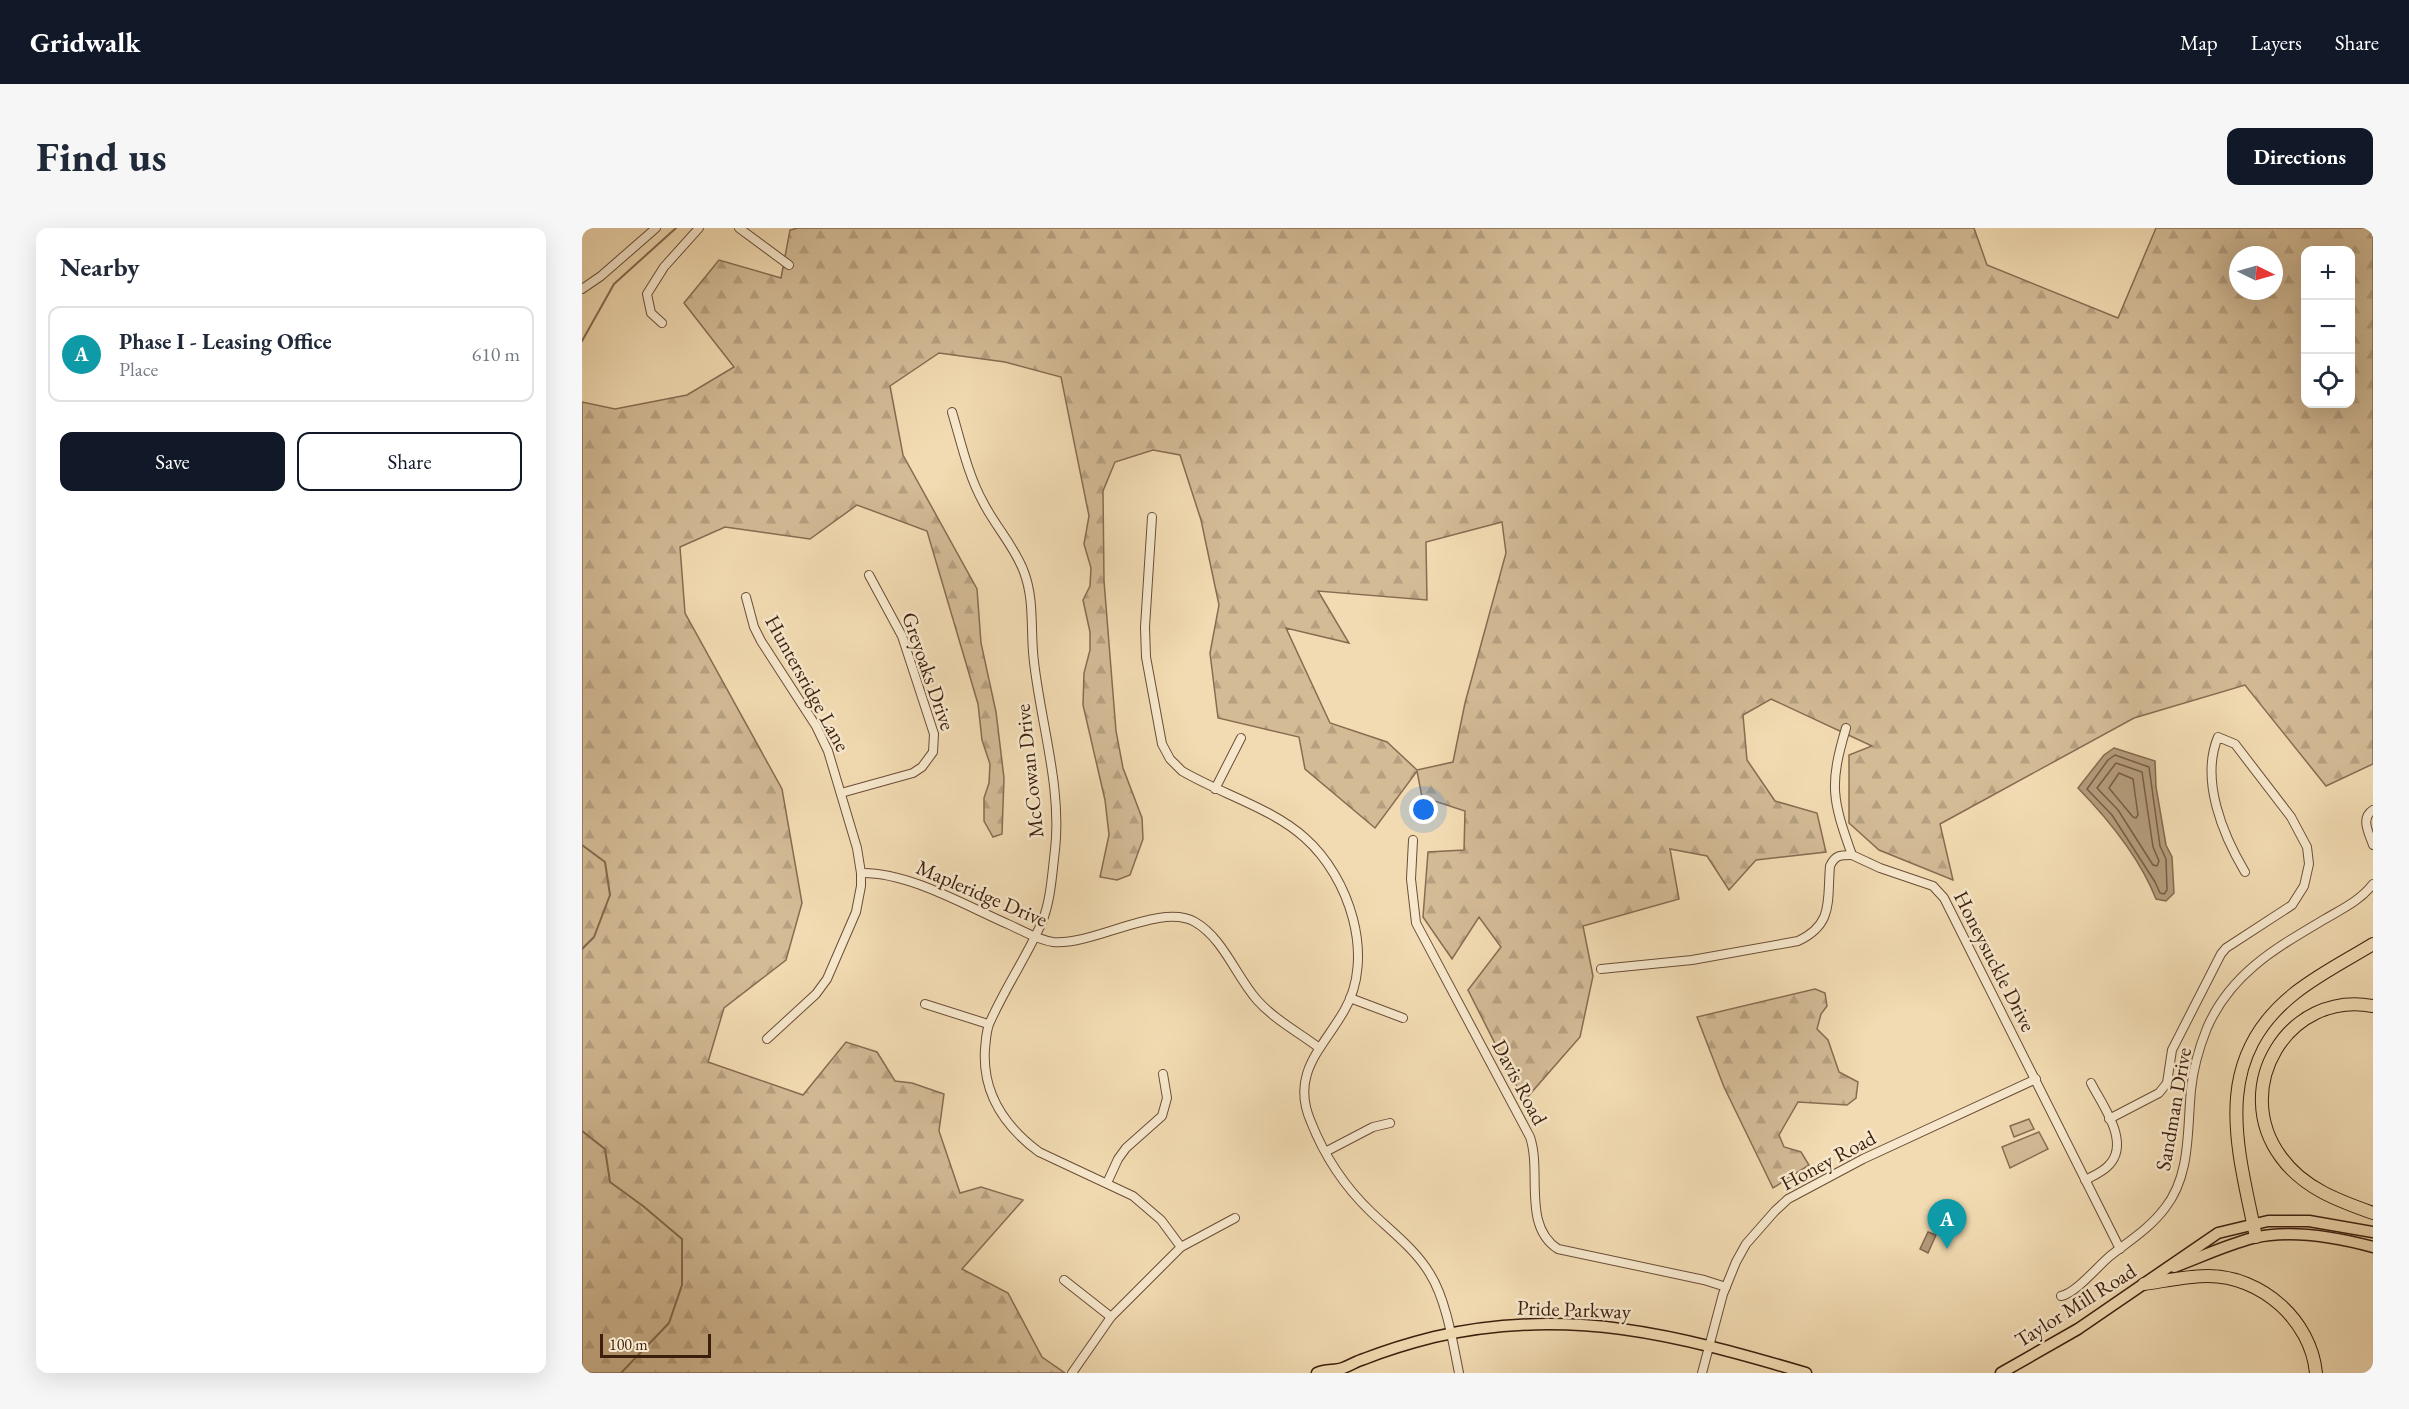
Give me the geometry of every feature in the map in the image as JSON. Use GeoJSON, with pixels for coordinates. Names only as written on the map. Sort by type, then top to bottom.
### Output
{"type":"FeatureCollection","features":[{"type":"Feature","properties":{"kind":"highway"},"geometry":{"type":"LineString","coordinates":[[2256,1238],[2235,1112],[2237,1084],[2245,1058],[2260,1030],[2282,1004],[2305,986],[2373,944]]}},
{"type":"Feature","properties":{"kind":"highway"},"geometry":{"type":"LineString","coordinates":[[2373,1006],[2348,1004],[2334,1007],[2310,1017],[2294,1028],[2270,1058],[2265,1071],[2260,1102],[2270,1141],[2289,1167],[2306,1183],[2330,1197],[2373,1213]]}},
{"type":"Feature","properties":{"kind":"highway"},"geometry":{"type":"LineString","coordinates":[[2144,1284],[2211,1276],[2254,1286],[2286,1310],[2296,1322],[2313,1357],[2316,1373]]}},
{"type":"Feature","properties":{"kind":"main road","name":"Taylor Mill Road"},"geometry":{"type":"LineString","coordinates":[[2169,1269],[2188,1252],[2218,1233],[2253,1223],[2309,1221],[2373,1232]]}},
{"type":"Feature","properties":{"kind":"main road","name":"Taylor Mill Road"},"geometry":{"type":"LineString","coordinates":[[2001,1373],[2078,1329],[2169,1269],[2215,1250],[2256,1238],[2297,1235],[2373,1247]]}},
{"type":"Feature","properties":{"kind":"main road","name":"Pride Parkway"},"geometry":{"type":"LineString","coordinates":[[1317,1373],[1323,1370],[1340,1371],[1397,1347],[1450,1334],[1523,1324],[1585,1324],[1638,1330],[1709,1345],[1806,1373]]}},
{"type":"Feature","properties":{"kind":"street"},"geometry":{"type":"LineString","coordinates":[[582,289],[601,276],[656,228]]}},
{"type":"Feature","properties":{"kind":"street"},"geometry":{"type":"LineString","coordinates":[[662,323],[651,313],[647,294],[664,267],[699,228]]}},
{"type":"Feature","properties":{"kind":"street"},"geometry":{"type":"LineString","coordinates":[[740,228],[789,265]]}},
{"type":"Feature","properties":{"kind":"street","name":"McCowan Drive"},"geometry":{"type":"LineString","coordinates":[[952,412],[971,476],[982,502],[1019,559],[1030,591],[1034,661],[1056,821],[1049,896],[1035,936],[988,1024],[985,1058],[987,1082],[992,1097],[1006,1122],[1025,1142],[1039,1152],[1133,1197],[1161,1220],[1181,1247]]}},
{"type":"Feature","properties":{"kind":"street"},"geometry":{"type":"LineString","coordinates":[[1152,517],[1145,627],[1146,657],[1157,728],[1162,744],[1170,759],[1182,771],[1297,831],[1325,860],[1337,878],[1355,924],[1356,961],[1350,998],[1344,1011],[1318,1047],[1307,1073],[1305,1103],[1310,1121],[1336,1170],[1358,1198],[1430,1273],[1442,1296],[1459,1373]]}},
{"type":"Feature","properties":{"kind":"street","name":"Greyoaks Drive"},"geometry":{"type":"LineString","coordinates":[[841,793],[913,773],[922,767],[934,748],[933,727],[902,636],[869,575]]}},
{"type":"Feature","properties":{"kind":"street","name":"Huntersridge Lane"},"geometry":{"type":"LineString","coordinates":[[746,597],[760,641],[823,738],[857,848],[861,873],[856,912],[827,979],[816,994],[767,1040]]}},
{"type":"Feature","properties":{"kind":"street"},"geometry":{"type":"LineString","coordinates":[[1601,969],[1692,960],[1798,941],[1813,934],[1825,918],[1830,866],[1833,860],[1842,855],[1852,855],[1840,823],[1833,786],[1836,759],[1846,728]]}},
{"type":"Feature","properties":{"kind":"street"},"geometry":{"type":"LineString","coordinates":[[2109,1119],[2159,1093],[2165,1087],[2172,1050],[2221,954],[2226,948],[2292,905],[2306,881],[2309,864],[2307,846],[2291,818],[2235,744],[2218,737],[2214,746],[2212,768],[2216,808],[2227,842],[2245,872]]}},
{"type":"Feature","properties":{"kind":"street"},"geometry":{"type":"LineString","coordinates":[[1215,789],[1241,738]]}},
{"type":"Feature","properties":{"kind":"street"},"geometry":{"type":"LineString","coordinates":[[2373,810],[2367,813],[2365,820],[2373,845]]}},
{"type":"Feature","properties":{"kind":"street","name":"Davis Road"},"geometry":{"type":"LineString","coordinates":[[1413,840],[1411,879],[1416,923],[1530,1137],[1535,1152],[1539,1228],[1548,1243],[1558,1249],[1704,1280],[1726,1287]]}},
{"type":"Feature","properties":{"kind":"street","name":"Honeysuckle Drive"},"geometry":{"type":"LineString","coordinates":[[1852,855],[1933,886],[1941,894],[2120,1249]]}},
{"type":"Feature","properties":{"kind":"street","name":"Mapleridge Drive"},"geometry":{"type":"LineString","coordinates":[[861,873],[902,878],[1051,942],[1068,942],[1161,918],[1183,918],[1193,921],[1212,937],[1269,1012],[1318,1047]]}},
{"type":"Feature","properties":{"kind":"street","name":"Sandman Drive"},"geometry":{"type":"LineString","coordinates":[[2061,1296],[2069,1294],[2156,1219],[2171,1199],[2177,1188],[2187,1150],[2194,1067],[2207,1028],[2232,988],[2262,957],[2355,901],[2373,884]]}},
{"type":"Feature","properties":{"kind":"street"},"geometry":{"type":"LineString","coordinates":[[1350,998],[1403,1018]]}},
{"type":"Feature","properties":{"kind":"street"},"geometry":{"type":"LineString","coordinates":[[924,1004],[988,1024]]}},
{"type":"Feature","properties":{"kind":"street"},"geometry":{"type":"LineString","coordinates":[[1107,1183],[1126,1148],[1162,1116],[1167,1098],[1163,1074]]}},
{"type":"Feature","properties":{"kind":"street","name":"Honey Road"},"geometry":{"type":"LineString","coordinates":[[1702,1373],[1726,1287],[1746,1244],[1788,1199],[1863,1159],[2036,1080]]}},
{"type":"Feature","properties":{"kind":"street"},"geometry":{"type":"LineString","coordinates":[[2085,1180],[2109,1165],[2116,1154],[2118,1140],[2091,1083]]}},
{"type":"Feature","properties":{"kind":"street"},"geometry":{"type":"LineString","coordinates":[[1326,1151],[1373,1127],[1390,1123]]}},
{"type":"Feature","properties":{"kind":"street"},"geometry":{"type":"LineString","coordinates":[[1072,1373],[1111,1317],[1181,1247],[1235,1218]]}},
{"type":"Feature","properties":{"kind":"street"},"geometry":{"type":"LineString","coordinates":[[1064,1280],[1111,1317]]}},
{"type":"Feature","properties":{"kind":"green space"},"geometry":{"type":"Polygon","coordinates":[[[798,228],[1974,228],[1987,265],[2118,318],[2156,228],[2373,228],[2373,764],[2326,786],[2245,685],[2134,718],[1940,824],[1953,880],[1879,850],[1849,823],[1849,755],[1872,746],[1771,699],[1743,715],[1747,760],[1775,801],[1817,813],[1826,852],[1756,860],[1729,890],[1707,856],[1670,849],[1679,899],[1583,926],[1593,976],[1580,1037],[1524,1101],[1468,990],[1501,947],[1479,917],[1452,959],[1423,917],[1428,852],[1464,850],[1465,811],[1422,797],[1417,771],[1375,828],[1305,769],[1299,737],[1218,718],[1210,653],[1219,605],[1201,520],[1180,455],[1153,450],[1115,462],[1103,491],[1104,581],[1116,731],[1123,768],[1142,818],[1143,839],[1130,875],[1117,880],[1100,877],[1109,835],[1105,800],[1083,705],[1084,673],[1090,650],[1090,632],[1083,600],[1090,586],[1091,568],[1084,544],[1089,516],[1061,377],[1005,362],[939,353],[890,386],[903,455],[977,589],[981,643],[996,712],[1004,778],[1002,834],[993,837],[984,821],[984,798],[989,783],[990,764],[982,740],[978,704],[927,531],[857,505],[810,539],[725,527],[680,547],[685,613],[782,789],[802,903],[786,960],[724,1008],[708,1062],[803,1095],[846,1042],[877,1052],[895,1081],[912,1083],[944,1094],[939,1131],[960,1193],[981,1187],[1023,1200],[962,1269],[1008,1293],[1042,1357],[1065,1373],[582,1373],[582,402],[615,409],[687,395],[734,367],[684,303],[719,260],[781,278],[790,230],[798,228]],[[1502,522],[1426,542],[1427,600],[1318,591],[1349,643],[1286,628],[1330,723],[1387,742],[1417,770],[1453,762],[1465,703],[1506,553],[1502,522]]]}},
{"type":"Feature","properties":{"kind":"green space"},"geometry":{"type":"Polygon","coordinates":[[[1815,989],[1825,993],[1827,1006],[1821,1014],[1817,1029],[1828,1040],[1839,1072],[1858,1082],[1856,1098],[1847,1105],[1798,1102],[1779,1135],[1784,1147],[1801,1152],[1809,1165],[1773,1188],[1724,1087],[1697,1017],[1815,989]]]}},
{"type":"Feature","properties":{"kind":"green space"},"geometry":{"type":"Polygon","coordinates":[[[2029,1119],[2034,1129],[2014,1137],[2010,1126],[2029,1119]]]}},
{"type":"Feature","properties":{"kind":"green space"},"geometry":{"type":"Polygon","coordinates":[[[2039,1132],[2048,1149],[2010,1168],[2002,1147],[2039,1132]]]}},
{"type":"Feature","properties":{"kind":"water"},"geometry":{"type":"Polygon","coordinates":[[[2114,748],[2155,761],[2156,787],[2166,845],[2172,857],[2174,893],[2166,901],[2156,899],[2123,840],[2078,788],[2104,755],[2114,748]]]}},
{"type":"Feature","properties":{"kind":"water"},"geometry":{"type":"Polygon","coordinates":[[[1928,1232],[1936,1235],[1928,1253],[1920,1249],[1928,1232]]]}},
{"type":"Feature","properties":{"kind":"waterway"},"geometry":{"type":"LineString","coordinates":[[582,341],[614,284],[676,228]]}},
{"type":"Feature","properties":{"kind":"waterway"},"geometry":{"type":"LineString","coordinates":[[582,845],[605,862],[610,895],[594,937],[582,949]]}},
{"type":"Feature","properties":{"kind":"waterway"},"geometry":{"type":"LineString","coordinates":[[582,1131],[605,1149],[610,1182],[682,1239],[682,1285],[669,1323],[621,1373]]}},
{"type":"Feature","properties":{"kind":"place","name":"Phase I - Leasing Office"},"geometry":{"type":"Point","coordinates":[1947,1249]}}]}
